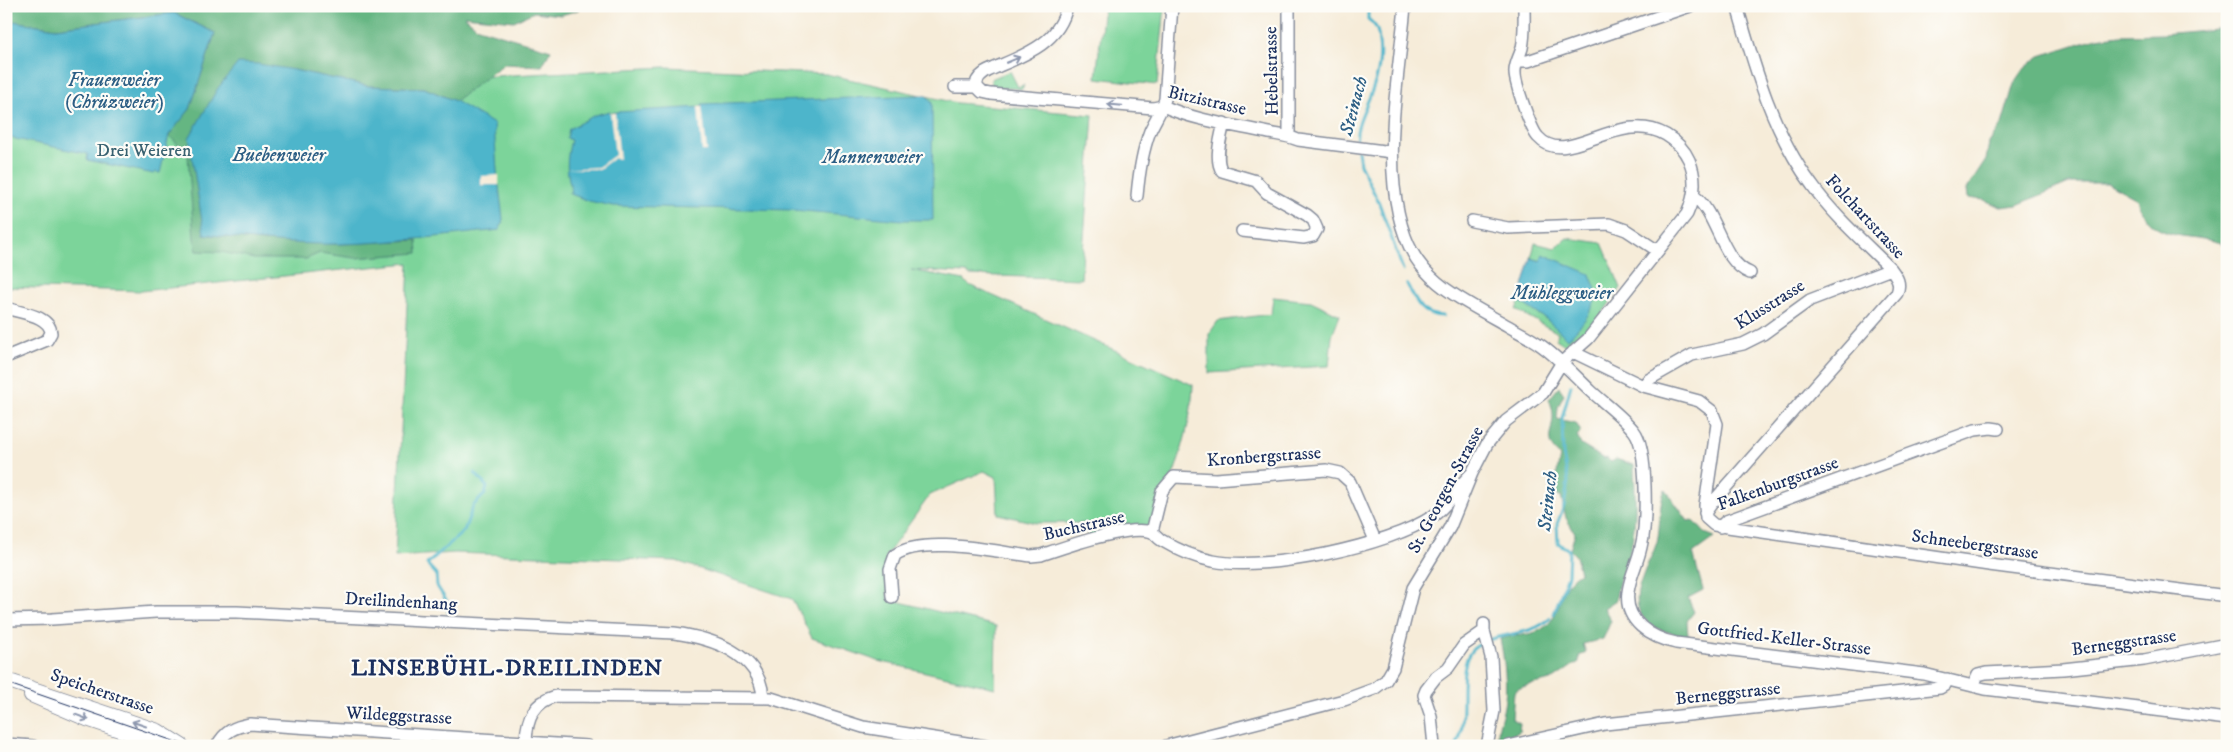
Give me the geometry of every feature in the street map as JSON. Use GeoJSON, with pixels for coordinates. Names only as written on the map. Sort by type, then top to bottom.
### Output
{"type":"FeatureCollection","features":[{"type":"Feature","properties":{"kind":"main road","name":"Speicherstrasse"},"geometry":{"type":"LineString","coordinates":[[6,680],[59,708],[167,746]]}},
{"type":"Feature","properties":{"kind":"main road","name":"Speicherstrasse"},"geometry":{"type":"LineString","coordinates":[[6,680],[158,731],[182,746]]}},
{"type":"Feature","properties":{"kind":"street"},"geometry":{"type":"LineString","coordinates":[[977,87],[977,81],[985,72],[1022,57],[1046,42],[1062,22],[1067,6]]}},
{"type":"Feature","properties":{"kind":"street"},"geometry":{"type":"LineString","coordinates":[[1137,196],[1143,155],[1157,114],[1163,106],[1172,6]]}},
{"type":"Feature","properties":{"kind":"street","name":"Hebelstrasse"},"geometry":{"type":"LineString","coordinates":[[1289,6],[1289,136]]}},
{"type":"Feature","properties":{"kind":"street"},"geometry":{"type":"LineString","coordinates":[[1405,6],[1392,152],[1394,186],[1403,229],[1413,252],[1427,273],[1451,294],[1538,343],[1562,362]]}},
{"type":"Feature","properties":{"kind":"street"},"geometry":{"type":"LineString","coordinates":[[1524,6],[1524,35],[1514,72],[1532,127],[1542,142],[1553,147],[1565,148],[1626,127],[1653,129],[1676,142],[1688,158],[1694,176],[1694,196],[1706,207],[1725,246],[1740,268],[1750,273]]}},
{"type":"Feature","properties":{"kind":"street"},"geometry":{"type":"LineString","coordinates":[[1518,61],[1528,61],[1690,6]]}},
{"type":"Feature","properties":{"kind":"street","name":"Folchartstrasse"},"geometry":{"type":"LineString","coordinates":[[1705,513],[1898,293],[1899,284],[1891,269],[1824,201],[1792,156],[1769,106],[1737,6]]}},
{"type":"Feature","properties":{"kind":"street","name":"Bitzistrasse"},"geometry":{"type":"LineString","coordinates":[[955,87],[977,87],[982,92],[991,94],[1153,108],[1163,106],[1224,123],[1289,136],[1298,140],[1363,150],[1392,152]]}},
{"type":"Feature","properties":{"kind":"street"},"geometry":{"type":"LineString","coordinates":[[1224,123],[1219,166],[1222,171],[1260,184],[1267,193],[1307,215],[1317,229],[1313,236],[1304,238],[1242,231]]}},
{"type":"Feature","properties":{"kind":"street","name":"St. Georgen-Strasse"},"geometry":{"type":"LineString","coordinates":[[1166,746],[1344,700],[1367,692],[1386,680],[1393,668],[1414,588],[1450,527],[1472,473],[1487,444],[1506,421],[1543,393],[1562,362],[1588,339],[1687,214],[1694,196]]}},
{"type":"Feature","properties":{"kind":"street"},"geometry":{"type":"LineString","coordinates":[[1472,221],[1508,228],[1609,224],[1626,230],[1658,251]]}},
{"type":"Feature","properties":{"kind":"street","name":"Klusstrasse"},"geometry":{"type":"LineString","coordinates":[[1643,386],[1648,380],[1692,355],[1744,344],[1763,334],[1810,300],[1891,269]]}},
{"type":"Feature","properties":{"kind":"street"},"geometry":{"type":"LineString","coordinates":[[6,308],[43,320],[49,325],[51,333],[47,340],[6,357]]}},
{"type":"Feature","properties":{"kind":"street","name":"Falkenburgstrasse"},"geometry":{"type":"LineString","coordinates":[[1573,352],[1643,386],[1699,401],[1706,406],[1716,418],[1705,496],[1705,513],[1710,523],[1720,527],[1734,518],[1976,430],[1998,429]]}},
{"type":"Feature","properties":{"kind":"street","name":"Gottfried-Keller-Strasse"},"geometry":{"type":"LineString","coordinates":[[1562,362],[1624,421],[1640,441],[1644,463],[1644,531],[1642,546],[1628,590],[1628,600],[1634,618],[1647,632],[1663,640],[1676,643],[1947,678],[1973,686],[2227,719]]}},
{"type":"Feature","properties":{"kind":"street","name":"Kronbergstrasse"},"geometry":{"type":"LineString","coordinates":[[1152,532],[1162,491],[1174,478],[1216,479],[1326,470],[1340,473],[1350,482],[1375,540]]}},
{"type":"Feature","properties":{"kind":"street","name":"Buchstrasse"},"geometry":{"type":"LineString","coordinates":[[892,597],[890,569],[893,558],[900,552],[933,545],[1031,556],[1042,555],[1115,533],[1152,532],[1161,540],[1201,558],[1241,564],[1318,556],[1402,531],[1434,515],[1472,473]]}},
{"type":"Feature","properties":{"kind":"street","name":"Schneebergstrasse"},"geometry":{"type":"LineString","coordinates":[[1720,527],[1999,567],[2227,596]]}},
{"type":"Feature","properties":{"kind":"street","name":"Dreilindenhang"},"geometry":{"type":"LineString","coordinates":[[6,620],[156,612],[237,612],[674,633],[702,638],[745,660],[758,675],[763,697]]}},
{"type":"Feature","properties":{"kind":"street"},"geometry":{"type":"LineString","coordinates":[[1434,746],[1431,716],[1424,695],[1426,690],[1436,677],[1448,668],[1464,645],[1486,635],[1494,711],[1487,746]]}},
{"type":"Feature","properties":{"kind":"street","name":"Berneggstrasse"},"geometry":{"type":"LineString","coordinates":[[1973,686],[1978,675],[1986,673],[2063,669],[2144,660],[2227,644]]}},
{"type":"Feature","properties":{"kind":"street","name":"Berneggstrasse"},"geometry":{"type":"LineString","coordinates":[[1508,746],[1605,724],[1940,688],[1945,685],[1947,678]]}},
{"type":"Feature","properties":{"kind":"street"},"geometry":{"type":"LineString","coordinates":[[526,740],[527,726],[534,709],[541,702],[556,696],[763,697],[779,700],[863,727],[986,746]]}},
{"type":"Feature","properties":{"kind":"street","name":"Wildeggstrasse"},"geometry":{"type":"LineString","coordinates":[[217,746],[232,728],[250,724],[526,740],[587,746]]}},
{"type":"Feature","properties":{"kind":"street"},"geometry":{"type":"LineString","coordinates":[[6,744],[32,746]]}},
{"type":"Feature","properties":{"kind":"green space","name":"Drei Weieren"},"geometry":{"type":"Polygon","coordinates":[[[6,6],[378,82],[666,67],[826,74],[957,103],[1093,115],[1081,279],[970,275],[966,273],[911,270],[964,280],[969,285],[1193,385],[1189,421],[1179,457],[1153,526],[1091,540],[1084,523],[1036,523],[998,514],[996,477],[984,471],[930,495],[886,556],[888,599],[996,626],[995,688],[878,661],[812,638],[792,599],[676,561],[455,553],[395,557],[409,263],[141,291],[6,287],[6,6]]]}},
{"type":"Feature","properties":{"kind":"green space"},"geometry":{"type":"Polygon","coordinates":[[[6,6],[579,6],[578,10],[561,15],[534,12],[514,21],[464,16],[478,28],[551,50],[542,66],[504,64],[455,101],[424,88],[368,86],[294,70],[204,234],[262,241],[339,244],[417,240],[418,253],[355,258],[320,253],[306,259],[254,259],[222,252],[197,251],[194,238],[188,155],[169,135],[190,109],[215,33],[174,13],[56,28],[6,20],[6,6]]]}},
{"type":"Feature","properties":{"kind":"green space"},"geometry":{"type":"Polygon","coordinates":[[[1104,6],[1165,6],[1157,85],[1096,78],[1104,6]]]}},
{"type":"Feature","properties":{"kind":"green space"},"geometry":{"type":"Polygon","coordinates":[[[2227,28],[2227,245],[2162,231],[2151,224],[2143,214],[2137,199],[2108,183],[2069,183],[2017,205],[2001,207],[1984,200],[1968,198],[1967,189],[1986,160],[1989,143],[2002,124],[2014,84],[2025,68],[2040,56],[2096,38],[2227,28]]]}},
{"type":"Feature","properties":{"kind":"green space"},"geometry":{"type":"Polygon","coordinates":[[[1010,71],[1018,87],[1024,85],[1022,89],[992,87],[991,79],[1010,71]]]}},
{"type":"Feature","properties":{"kind":"green space"},"geometry":{"type":"Polygon","coordinates":[[[1567,238],[1602,243],[1621,288],[1589,330],[1573,342],[1565,345],[1556,339],[1558,333],[1516,310],[1519,301],[1546,319],[1569,339],[1543,255],[1541,261],[1531,258],[1535,243],[1555,248],[1567,238]]]}},
{"type":"Feature","properties":{"kind":"green space"},"geometry":{"type":"Polygon","coordinates":[[[1273,297],[1311,301],[1340,315],[1332,336],[1329,366],[1209,373],[1209,334],[1218,321],[1271,314],[1273,297]]]}},
{"type":"Feature","properties":{"kind":"green space"},"geometry":{"type":"Polygon","coordinates":[[[1559,387],[1564,394],[1558,407],[1557,419],[1576,423],[1581,432],[1577,436],[1581,445],[1604,459],[1607,458],[1611,462],[1616,459],[1634,465],[1635,506],[1633,537],[1618,586],[1616,600],[1604,608],[1611,621],[1603,639],[1583,644],[1586,653],[1579,656],[1579,662],[1555,678],[1523,687],[1514,692],[1512,719],[1520,723],[1519,732],[1498,740],[1506,690],[1500,639],[1537,632],[1542,629],[1554,617],[1567,585],[1580,573],[1576,556],[1570,550],[1575,533],[1566,518],[1561,496],[1553,495],[1560,456],[1551,446],[1550,441],[1553,415],[1549,399],[1559,387]]]}},
{"type":"Feature","properties":{"kind":"green space"},"geometry":{"type":"Polygon","coordinates":[[[1665,489],[1688,521],[1693,520],[1705,533],[1715,537],[1693,553],[1703,590],[1688,598],[1694,612],[1687,621],[1688,636],[1663,631],[1653,626],[1640,613],[1637,603],[1642,578],[1657,542],[1661,502],[1665,489]]]}},
{"type":"Feature","properties":{"kind":"water","name":"Frauenweier (Chrüzweier)"},"geometry":{"type":"Polygon","coordinates":[[[174,13],[215,33],[190,109],[169,135],[160,173],[155,172],[154,174],[87,160],[88,154],[6,137],[6,20],[56,28],[174,13]]]}},
{"type":"Feature","properties":{"kind":"water","name":"Buebenweier"},"geometry":{"type":"Polygon","coordinates":[[[238,63],[294,70],[368,86],[424,88],[455,101],[494,124],[503,219],[500,230],[341,244],[272,242],[204,234],[189,138],[218,88],[238,63]]]}},
{"type":"Feature","properties":{"kind":"water","name":"Mannenweier"},"geometry":{"type":"Polygon","coordinates":[[[925,95],[932,103],[933,220],[903,220],[793,210],[613,206],[589,201],[568,193],[572,192],[567,166],[571,140],[567,138],[569,129],[595,115],[610,111],[610,113],[702,107],[702,104],[925,95]]]}},
{"type":"Feature","properties":{"kind":"water","name":"Mühleggweier"},"geometry":{"type":"Polygon","coordinates":[[[1543,254],[1590,274],[1596,290],[1596,297],[1591,310],[1568,339],[1546,319],[1519,301],[1531,258],[1541,261],[1543,254]]]}},
{"type":"Feature","properties":{"kind":"pier"},"geometry":{"type":"Polygon","coordinates":[[[698,107],[702,107],[707,151],[702,151],[698,107]]]}},
{"type":"Feature","properties":{"kind":"pier"},"geometry":{"type":"Polygon","coordinates":[[[610,113],[615,113],[620,159],[614,158],[599,169],[566,169],[598,167],[615,155],[610,113]]]}},
{"type":"Feature","properties":{"kind":"pier"},"geometry":{"type":"Polygon","coordinates":[[[499,175],[499,185],[481,185],[481,176],[499,175]]]}},
{"type":"Feature","properties":{"kind":"waterway","name":"Steinach"},"geometry":{"type":"LineString","coordinates":[[1357,144],[1357,130],[1375,82],[1380,60],[1378,34],[1375,26],[1368,19],[1368,6]]}},
{"type":"Feature","properties":{"kind":"waterway","name":"Steinach"},"geometry":{"type":"LineString","coordinates":[[1358,150],[1360,164],[1379,203],[1403,270]]}},
{"type":"Feature","properties":{"kind":"waterway","name":"Steinach"},"geometry":{"type":"LineString","coordinates":[[1407,284],[1416,302],[1424,310],[1443,316]]}},
{"type":"Feature","properties":{"kind":"waterway","name":"Steinach"},"geometry":{"type":"LineString","coordinates":[[1554,614],[1568,575],[1569,550],[1558,543],[1557,524],[1564,506],[1568,481],[1563,453],[1562,418],[1571,385]]}},
{"type":"Feature","properties":{"kind":"waterway"},"geometry":{"type":"LineString","coordinates":[[448,612],[449,605],[437,586],[436,574],[427,564],[464,531],[473,506],[485,494],[487,487],[475,473]]}},
{"type":"Feature","properties":{"kind":"waterway","name":"Steinach"},"geometry":{"type":"LineString","coordinates":[[1456,746],[1462,722],[1463,681],[1467,657],[1473,649],[1482,643],[1501,636],[1532,629],[1542,625],[1550,618]]}},
{"type":"Feature","properties":{"kind":"tram line"},"geometry":{"type":"LineString","coordinates":[[6,683],[188,746]]}},
{"type":"Feature","properties":{"kind":"district","name":"LINSEBÜHL-DREILINDEN"},"geometry":{"type":"Point","coordinates":[507,668]}}]}
